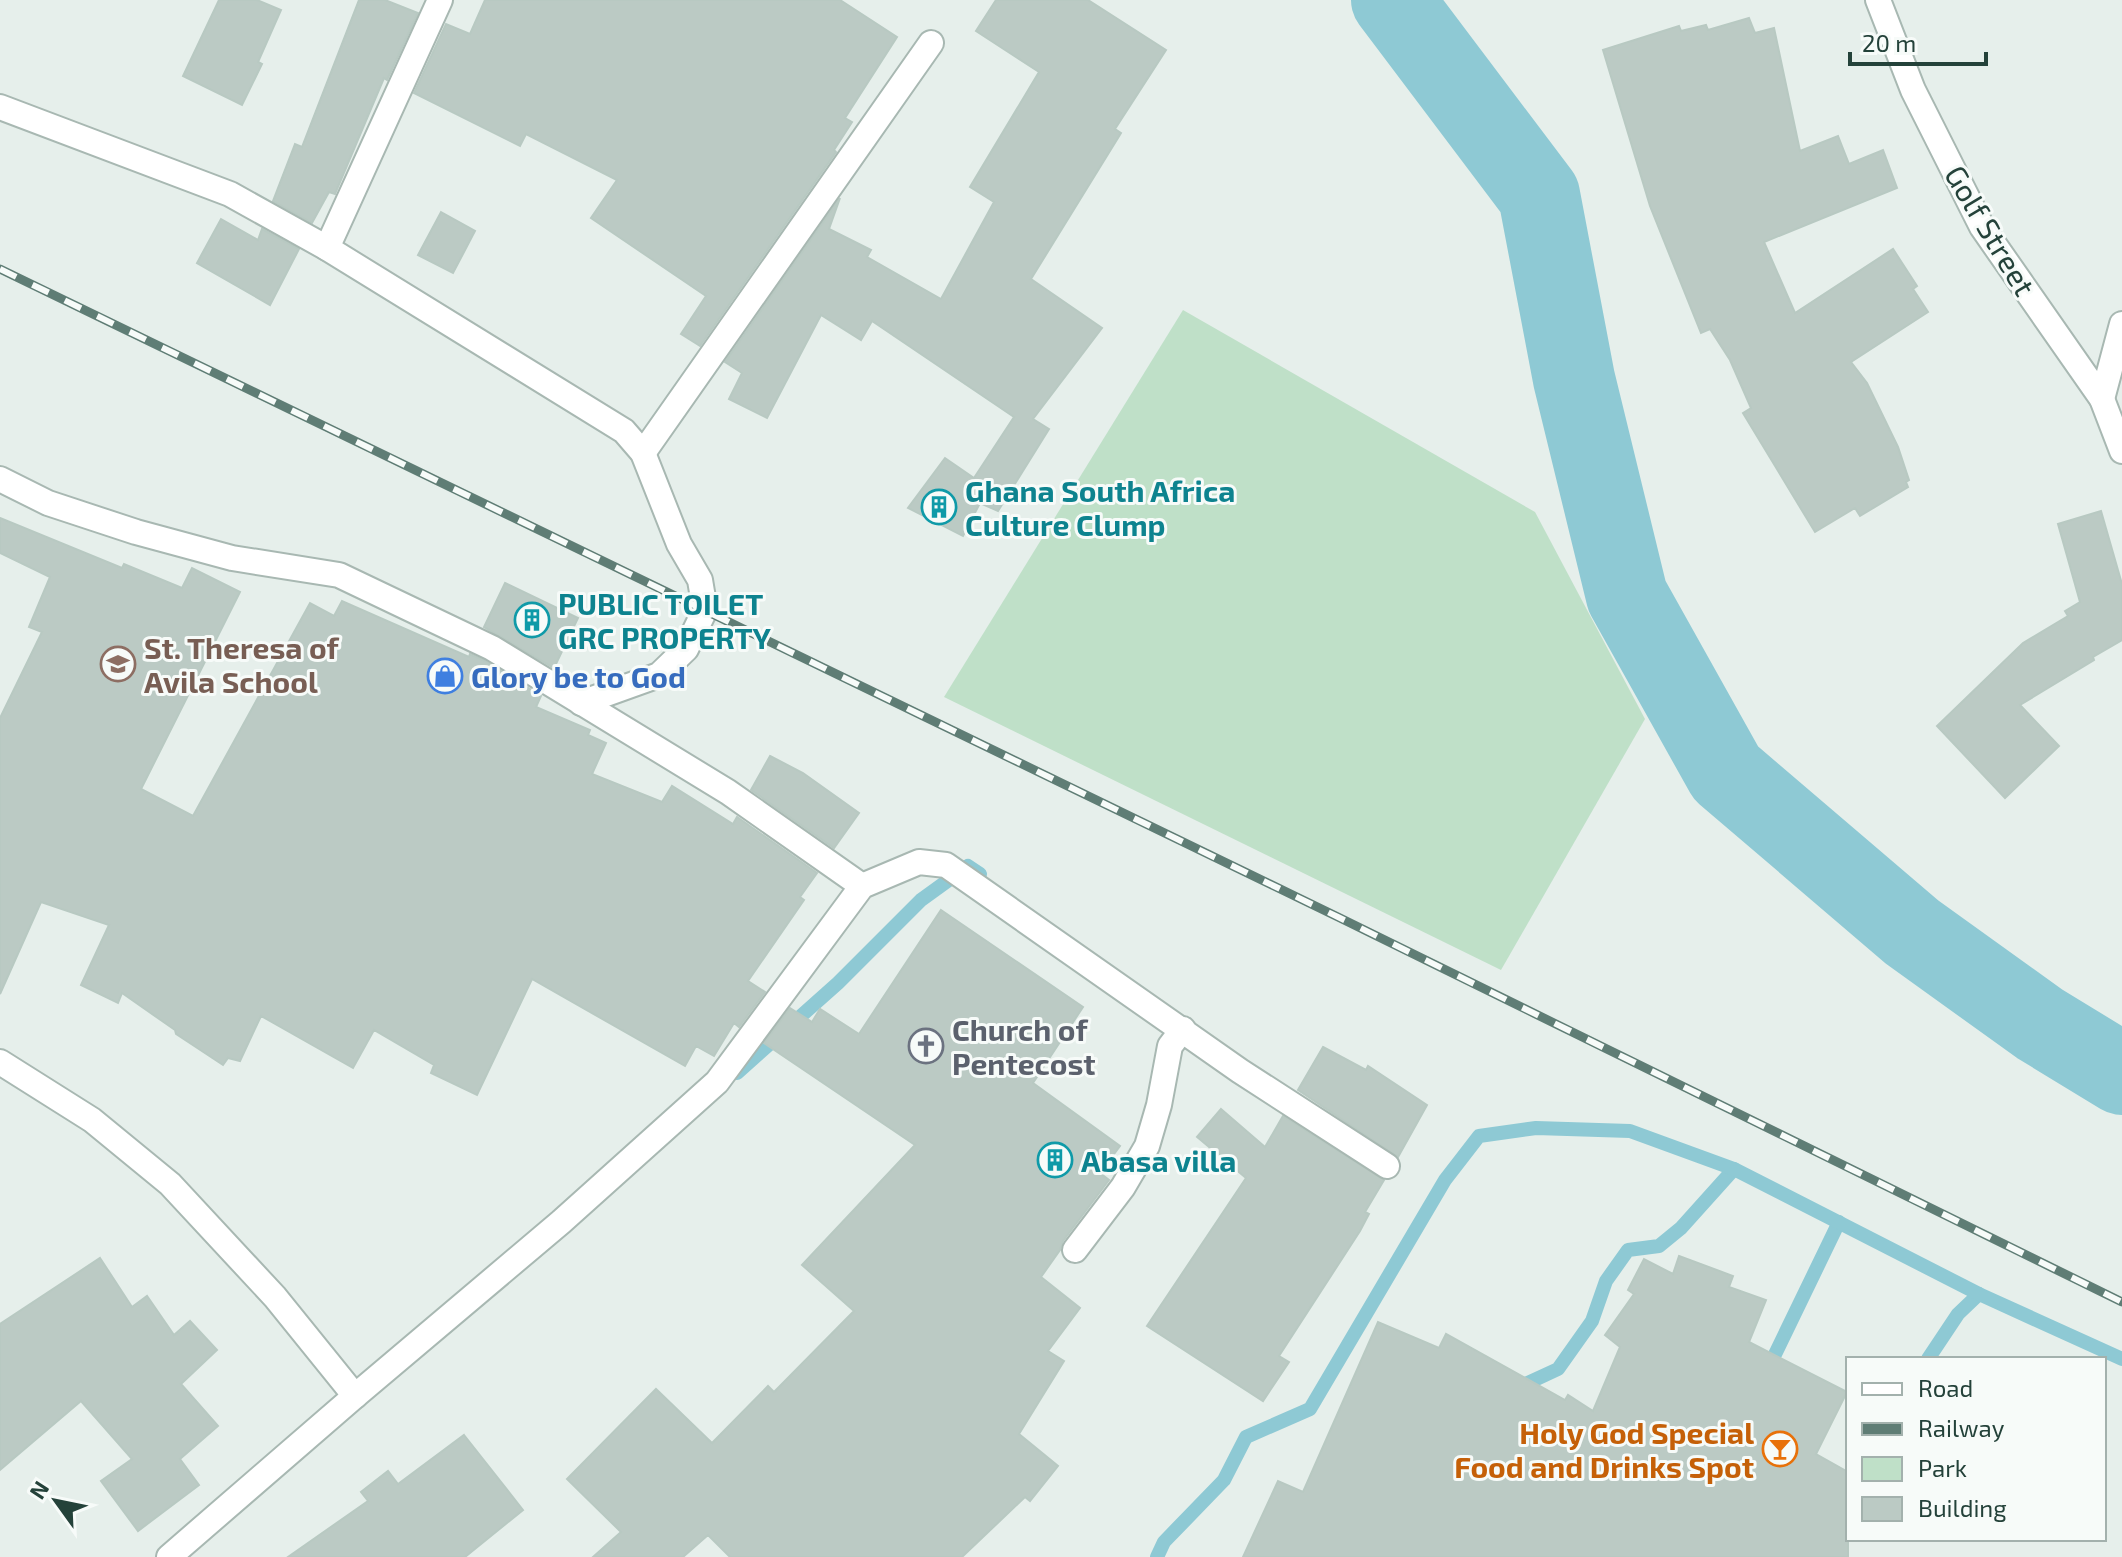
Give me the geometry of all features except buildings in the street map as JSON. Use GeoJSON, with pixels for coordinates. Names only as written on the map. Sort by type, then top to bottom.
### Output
{"type":"FeatureCollection","features":[{"type":"Feature","properties":{"kind":"street"},"geometry":{"type":"LineString","coordinates":[[327,248],[440,0]]}},
{"type":"Feature","properties":{"kind":"street","name":"Golf Street"},"geometry":{"type":"LineString","coordinates":[[1878,0],[1913,90],[1982,227],[2102,399],[2122,451]]}},
{"type":"Feature","properties":{"kind":"street"},"geometry":{"type":"LineString","coordinates":[[643,453],[931,43]]}},
{"type":"Feature","properties":{"kind":"street"},"geometry":{"type":"LineString","coordinates":[[0,107],[230,194],[327,248],[624,431],[643,453],[679,544],[700,580],[705,610],[686,649],[659,675],[581,703]]}},
{"type":"Feature","properties":{"kind":"street"},"geometry":{"type":"LineString","coordinates":[[2102,399],[2122,324]]}},
{"type":"Feature","properties":{"kind":"street"},"geometry":{"type":"LineString","coordinates":[[0,479],[48,503],[136,532],[232,558],[339,575],[492,648],[728,792],[862,886]]}},
{"type":"Feature","properties":{"kind":"street"},"geometry":{"type":"LineString","coordinates":[[169,1557],[561,1222],[717,1082],[862,886],[919,862],[946,865],[1240,1071],[1387,1166]]}},
{"type":"Feature","properties":{"kind":"street"},"geometry":{"type":"LineString","coordinates":[[1075,1250],[1123,1187],[1147,1146],[1159,1105],[1170,1046],[1183,1029]]}},
{"type":"Feature","properties":{"kind":"street"},"geometry":{"type":"LineString","coordinates":[[0,1062],[92,1120],[170,1184],[275,1297],[355,1396]]}},
{"type":"Feature","properties":{"kind":"green space"},"geometry":{"type":"Polygon","coordinates":[[[1183,310],[1535,512],[1645,719],[1501,970],[944,697],[1183,310]]]}},
{"type":"Feature","properties":{"kind":"waterway"},"geometry":{"type":"LineString","coordinates":[[1392,0],[1539,195],[1574,379],[1627,596],[1726,773],[1912,932],[2040,1024],[2122,1074]]}},
{"type":"Feature","properties":{"kind":"waterway"},"geometry":{"type":"LineString","coordinates":[[737,1073],[838,983],[921,900],[968,866],[980,874]]}},
{"type":"Feature","properties":{"kind":"waterway"},"geometry":{"type":"LineString","coordinates":[[1157,1557],[1164,1542],[1224,1480],[1246,1437],[1310,1409],[1445,1180],[1479,1136],[1536,1128],[1630,1131],[1734,1169],[1979,1294],[2122,1359]]}},
{"type":"Feature","properties":{"kind":"waterway"},"geometry":{"type":"LineString","coordinates":[[1517,1388],[1558,1369],[1592,1321],[1606,1281],[1628,1250],[1659,1246],[1681,1228],[1734,1169]]}},
{"type":"Feature","properties":{"kind":"waterway"},"geometry":{"type":"LineString","coordinates":[[1766,1373],[1839,1222]]}},
{"type":"Feature","properties":{"kind":"waterway"},"geometry":{"type":"LineString","coordinates":[[1929,1357],[1958,1314],[1979,1294]]}},
{"type":"Feature","properties":{"kind":"railway"},"geometry":{"type":"LineString","coordinates":[[0,269],[1338,917],[2122,1302]]}},
{"type":"Feature","properties":{"kind":"place","name":"Ghana South Africa Culture Clump"},"geometry":{"type":"Point","coordinates":[939,507]}},
{"type":"Feature","properties":{"kind":"place","name":"PUBLIC TOILET GRC PROPERTY"},"geometry":{"type":"Point","coordinates":[532,620]}},
{"type":"Feature","properties":{"kind":"place","name":"St. Theresa of Avila School"},"geometry":{"type":"Point","coordinates":[118,664]}},
{"type":"Feature","properties":{"kind":"place","name":"Glory be to God"},"geometry":{"type":"Point","coordinates":[445,676]}},
{"type":"Feature","properties":{"kind":"place","name":"Church of Pentecost"},"geometry":{"type":"Point","coordinates":[926,1046]}},
{"type":"Feature","properties":{"kind":"place","name":"Abasa villa"},"geometry":{"type":"Point","coordinates":[1055,1160]}},
{"type":"Feature","properties":{"kind":"place","name":"Holy God Special Food and Drinks Spot"},"geometry":{"type":"Point","coordinates":[1780,1449]}}]}
